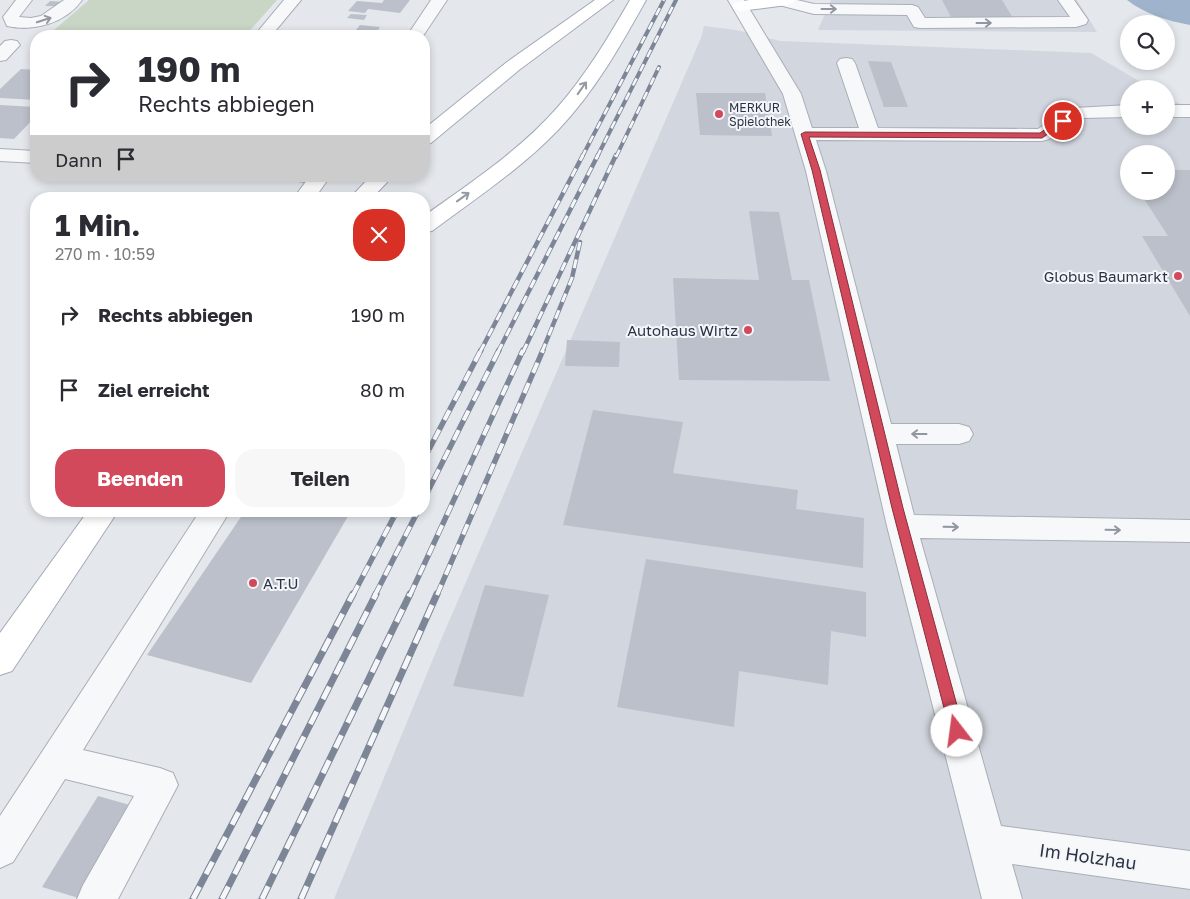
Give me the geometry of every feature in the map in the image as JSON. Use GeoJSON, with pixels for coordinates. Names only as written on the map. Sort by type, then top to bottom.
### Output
{"type":"FeatureCollection","features":[{"type":"Feature","properties":{"kind":"main road"},"geometry":{"type":"LineString","coordinates":[[430,134],[512,66],[605,0]]}},
{"type":"Feature","properties":{"kind":"main road"},"geometry":{"type":"LineString","coordinates":[[430,222],[499,170],[552,124],[581,90],[619,34],[638,0]]}},
{"type":"Feature","properties":{"kind":"main road"},"geometry":{"type":"LineString","coordinates":[[738,3],[784,1]]}},
{"type":"Feature","properties":{"kind":"main road"},"geometry":{"type":"LineString","coordinates":[[366,192],[377,182]]}},
{"type":"Feature","properties":{"kind":"main road"},"geometry":{"type":"LineString","coordinates":[[0,661],[100,517]]}},
{"type":"Feature","properties":{"kind":"street"},"geometry":{"type":"LineString","coordinates":[[24,0],[11,17],[13,22],[40,23],[51,19],[74,0]]}},
{"type":"Feature","properties":{"kind":"street"},"geometry":{"type":"LineString","coordinates":[[267,30],[293,0]]}},
{"type":"Feature","properties":{"kind":"street"},"geometry":{"type":"LineString","coordinates":[[419,30],[439,0]]}},
{"type":"Feature","properties":{"kind":"street"},"geometry":{"type":"LineString","coordinates":[[784,1],[814,9],[910,5],[920,23],[1076,22],[1080,20],[1066,0]]}},
{"type":"Feature","properties":{"kind":"street"},"geometry":{"type":"LineString","coordinates":[[738,3],[774,78],[792,94],[805,134],[823,197],[902,526],[1002,899]]}},
{"type":"Feature","properties":{"kind":"street"},"geometry":{"type":"LineString","coordinates":[[846,63],[871,135]]}},
{"type":"Feature","properties":{"kind":"street"},"geometry":{"type":"LineString","coordinates":[[805,134],[1042,135],[1072,115],[1081,112],[1120,111]]}},
{"type":"Feature","properties":{"kind":"street"},"geometry":{"type":"LineString","coordinates":[[1175,111],[1190,111]]}},
{"type":"Feature","properties":{"kind":"street"},"geometry":{"type":"LineString","coordinates":[[0,155],[30,157]]}},
{"type":"Feature","properties":{"kind":"street"},"geometry":{"type":"LineString","coordinates":[[879,434],[959,434]]}},
{"type":"Feature","properties":{"kind":"street"},"geometry":{"type":"LineString","coordinates":[[0,849],[212,517]]}},
{"type":"Feature","properties":{"kind":"street"},"geometry":{"type":"LineString","coordinates":[[902,526],[1190,531]]}},
{"type":"Feature","properties":{"kind":"street"},"geometry":{"type":"LineString","coordinates":[[57,761],[160,785],[97,899]]}},
{"type":"Feature","properties":{"kind":"street","name":"Im Holzhau"},"geometry":{"type":"LineString","coordinates":[[986,842],[1190,870]]}},
{"type":"Feature","properties":{"kind":"shaded area"},"geometry":{"type":"Polygon","coordinates":[[[831,0],[1077,0],[1097,32],[818,30],[831,0]]]}},
{"type":"Feature","properties":{"kind":"shaded area"},"geometry":{"type":"Polygon","coordinates":[[[704,26],[736,30],[780,41],[1091,53],[1138,80],[1120,80],[1120,135],[1175,135],[1175,102],[1184,106],[1190,106],[1190,899],[334,899],[440,642],[701,38],[704,26]]]}},
{"type":"Feature","properties":{"kind":"green space"},"geometry":{"type":"Polygon","coordinates":[[[89,0],[277,0],[250,30],[54,30],[89,0]]]}},
{"type":"Feature","properties":{"kind":"water"},"geometry":{"type":"Polygon","coordinates":[[[1127,0],[1190,0],[1190,25],[1175,21],[1175,15],[1155,15],[1127,0]]]}},
{"type":"Feature","properties":{"kind":"building"},"geometry":{"type":"Polygon","coordinates":[[[384,0],[410,0],[400,13],[368,9],[365,13],[348,11],[357,1],[382,3],[384,0]]]}},
{"type":"Feature","properties":{"kind":"building"},"geometry":{"type":"Polygon","coordinates":[[[942,0],[1002,0],[1013,18],[951,17],[942,0]]]}},
{"type":"Feature","properties":{"kind":"building"},"geometry":{"type":"Polygon","coordinates":[[[50,1],[65,2],[60,6],[45,6],[50,1]]]}},
{"type":"Feature","properties":{"kind":"building"},"geometry":{"type":"Polygon","coordinates":[[[351,14],[367,15],[364,20],[347,18],[351,14]]]}},
{"type":"Feature","properties":{"kind":"building"},"geometry":{"type":"Polygon","coordinates":[[[360,25],[380,27],[378,30],[356,30],[360,25]]]}},
{"type":"Feature","properties":{"kind":"building"},"geometry":{"type":"Polygon","coordinates":[[[868,61],[891,62],[908,107],[884,107],[868,61]]]}},
{"type":"Feature","properties":{"kind":"building"},"geometry":{"type":"Polygon","coordinates":[[[21,69],[30,70],[30,100],[0,98],[0,89],[21,69]]]}},
{"type":"Feature","properties":{"kind":"building"},"geometry":{"type":"Polygon","coordinates":[[[696,93],[765,93],[772,136],[700,135],[696,93]]]}},
{"type":"Feature","properties":{"kind":"building"},"geometry":{"type":"Polygon","coordinates":[[[0,105],[30,107],[30,122],[14,139],[0,138],[0,105]]]}},
{"type":"Feature","properties":{"kind":"building","name":"Globus Baumarkt"},"geometry":{"type":"Polygon","coordinates":[[[1175,170],[1190,170],[1190,316],[1142,236],[1168,236],[1145,200],[1175,200],[1175,170]]]}},
{"type":"Feature","properties":{"kind":"building","name":"Autohaus Wirtz"},"geometry":{"type":"Polygon","coordinates":[[[749,211],[779,212],[792,280],[809,280],[830,381],[679,380],[673,278],[759,280],[749,211]]]}},
{"type":"Feature","properties":{"kind":"building"},"geometry":{"type":"Polygon","coordinates":[[[567,340],[620,342],[619,367],[565,366],[567,340]]]}},
{"type":"Feature","properties":{"kind":"building"},"geometry":{"type":"Polygon","coordinates":[[[593,410],[683,422],[673,473],[798,490],[796,509],[864,518],[863,568],[563,525],[593,410]]]}},
{"type":"Feature","properties":{"kind":"building","name":"A.T.U"},"geometry":{"type":"Polygon","coordinates":[[[241,517],[348,517],[251,683],[147,655],[241,517]]]}},
{"type":"Feature","properties":{"kind":"building"},"geometry":{"type":"Polygon","coordinates":[[[646,559],[866,592],[866,637],[831,631],[828,685],[739,671],[734,727],[617,707],[646,559]]]}},
{"type":"Feature","properties":{"kind":"building"},"geometry":{"type":"Polygon","coordinates":[[[485,585],[549,595],[523,697],[453,686],[485,585]]]}},
{"type":"Feature","properties":{"kind":"building"},"geometry":{"type":"Polygon","coordinates":[[[98,796],[137,807],[82,899],[42,887],[98,796]]]}},
{"type":"Feature","properties":{"kind":"railway"},"geometry":{"type":"LineString","coordinates":[[582,157],[664,0]]}},
{"type":"Feature","properties":{"kind":"railway"},"geometry":{"type":"LineString","coordinates":[[597,157],[676,0]]}},
{"type":"Feature","properties":{"kind":"railway"},"geometry":{"type":"LineString","coordinates":[[616,157],[659,67]]}},
{"type":"Feature","properties":{"kind":"railway"},"geometry":{"type":"LineString","coordinates":[[480,352],[583,155]]}},
{"type":"Feature","properties":{"kind":"railway"},"geometry":{"type":"LineString","coordinates":[[498,352],[598,155]]}},
{"type":"Feature","properties":{"kind":"railway"},"geometry":{"type":"LineString","coordinates":[[523,352],[616,155]]}},
{"type":"Feature","properties":{"kind":"railway"},"geometry":{"type":"LineString","coordinates":[[542,352],[572,278],[580,242]]}},
{"type":"Feature","properties":{"kind":"railway"},"geometry":{"type":"LineString","coordinates":[[430,448],[481,350]]}},
{"type":"Feature","properties":{"kind":"railway"},"geometry":{"type":"LineString","coordinates":[[430,487],[499,350]]}},
{"type":"Feature","properties":{"kind":"railway"},"geometry":{"type":"LineString","coordinates":[[410,595],[523,350]]}},
{"type":"Feature","properties":{"kind":"railway"},"geometry":{"type":"LineString","coordinates":[[437,595],[543,350]]}},
{"type":"Feature","properties":{"kind":"railway"},"geometry":{"type":"LineString","coordinates":[[353,595],[394,517]]}},
{"type":"Feature","properties":{"kind":"railway"},"geometry":{"type":"LineString","coordinates":[[375,595],[415,517]]}},
{"type":"Feature","properties":{"kind":"railway"},"geometry":{"type":"LineString","coordinates":[[193,899],[353,594]]}},
{"type":"Feature","properties":{"kind":"railway"},"geometry":{"type":"LineString","coordinates":[[222,899],[376,594]]}},
{"type":"Feature","properties":{"kind":"railway"},"geometry":{"type":"LineString","coordinates":[[262,899],[410,594]]}},
{"type":"Feature","properties":{"kind":"railway"},"geometry":{"type":"LineString","coordinates":[[301,899],[437,594]]}},
{"type":"Feature","properties":{"kind":"place","name":"MERKUR Spielothek"},"geometry":{"type":"Point","coordinates":[719,114]}},
{"type":"Feature","properties":{"kind":"place","name":"Globus Baumarkt"},"geometry":{"type":"Point","coordinates":[1178,276]}},
{"type":"Feature","properties":{"kind":"place","name":"Autohaus Wirtz"},"geometry":{"type":"Point","coordinates":[748,330]}},
{"type":"Feature","properties":{"kind":"place","name":"A.T.U"},"geometry":{"type":"Point","coordinates":[253,583]}},
{"type":"Feature","properties":{"kind":"route"},"geometry":{"type":"LineString","coordinates":[[957,731],[879,434],[843,278],[805,134],[1042,135],[1063,121]]}}]}
